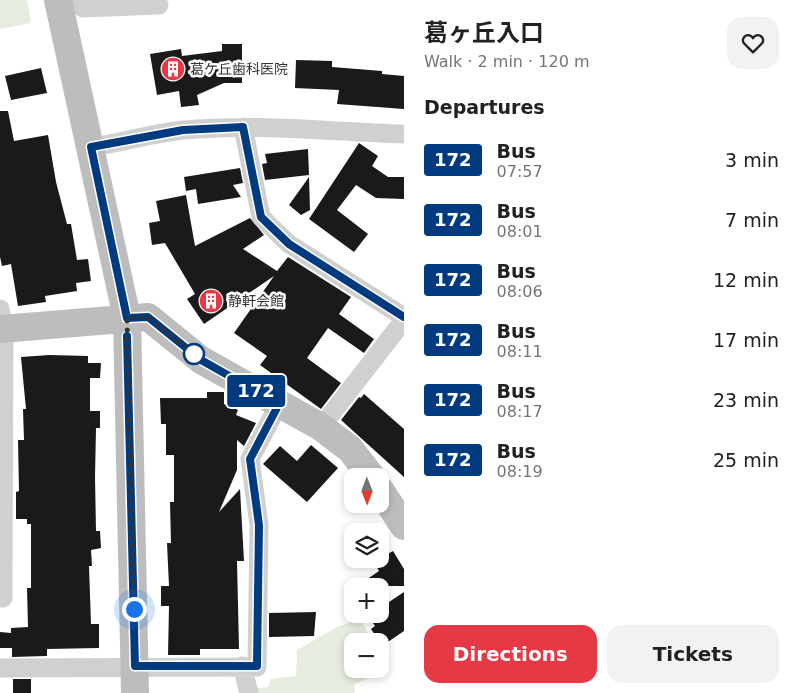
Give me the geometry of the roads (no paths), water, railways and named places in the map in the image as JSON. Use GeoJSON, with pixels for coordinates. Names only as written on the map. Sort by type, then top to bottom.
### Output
{"type":"FeatureCollection","features":[{"type":"Feature","properties":{"kind":"street"},"geometry":{"type":"LineString","coordinates":[[58,0],[127,318],[135,693]]}},
{"type":"Feature","properties":{"kind":"street"},"geometry":{"type":"LineString","coordinates":[[73,0],[83,8],[159,5]]}},
{"type":"Feature","properties":{"kind":"street"},"geometry":{"type":"LineString","coordinates":[[91,147],[183,130],[243,127],[404,134]]}},
{"type":"Feature","properties":{"kind":"street"},"geometry":{"type":"LineString","coordinates":[[243,127],[261,217],[289,244],[404,318],[321,426]]}},
{"type":"Feature","properties":{"kind":"street"},"geometry":{"type":"LineString","coordinates":[[0,598],[3,598],[1,322],[148,317],[201,360],[321,426],[350,449],[365,468]]}},
{"type":"Feature","properties":{"kind":"street"},"geometry":{"type":"LineString","coordinates":[[0,668],[257,666],[259,525],[250,459],[279,404]]}},
{"type":"Feature","properties":{"kind":"street"},"geometry":{"type":"LineString","coordinates":[[389,504],[404,526]]}},
{"type":"Feature","properties":{"kind":"street"},"geometry":{"type":"LineString","coordinates":[[242,666],[249,693]]}},
{"type":"Feature","properties":{"kind":"place","name":"葛ケ丘歯科医院"},"geometry":{"type":"Point","coordinates":[173,69]}},
{"type":"Feature","properties":{"kind":"place","name":"静軒会館"},"geometry":{"type":"Point","coordinates":[211,301]}}]}
